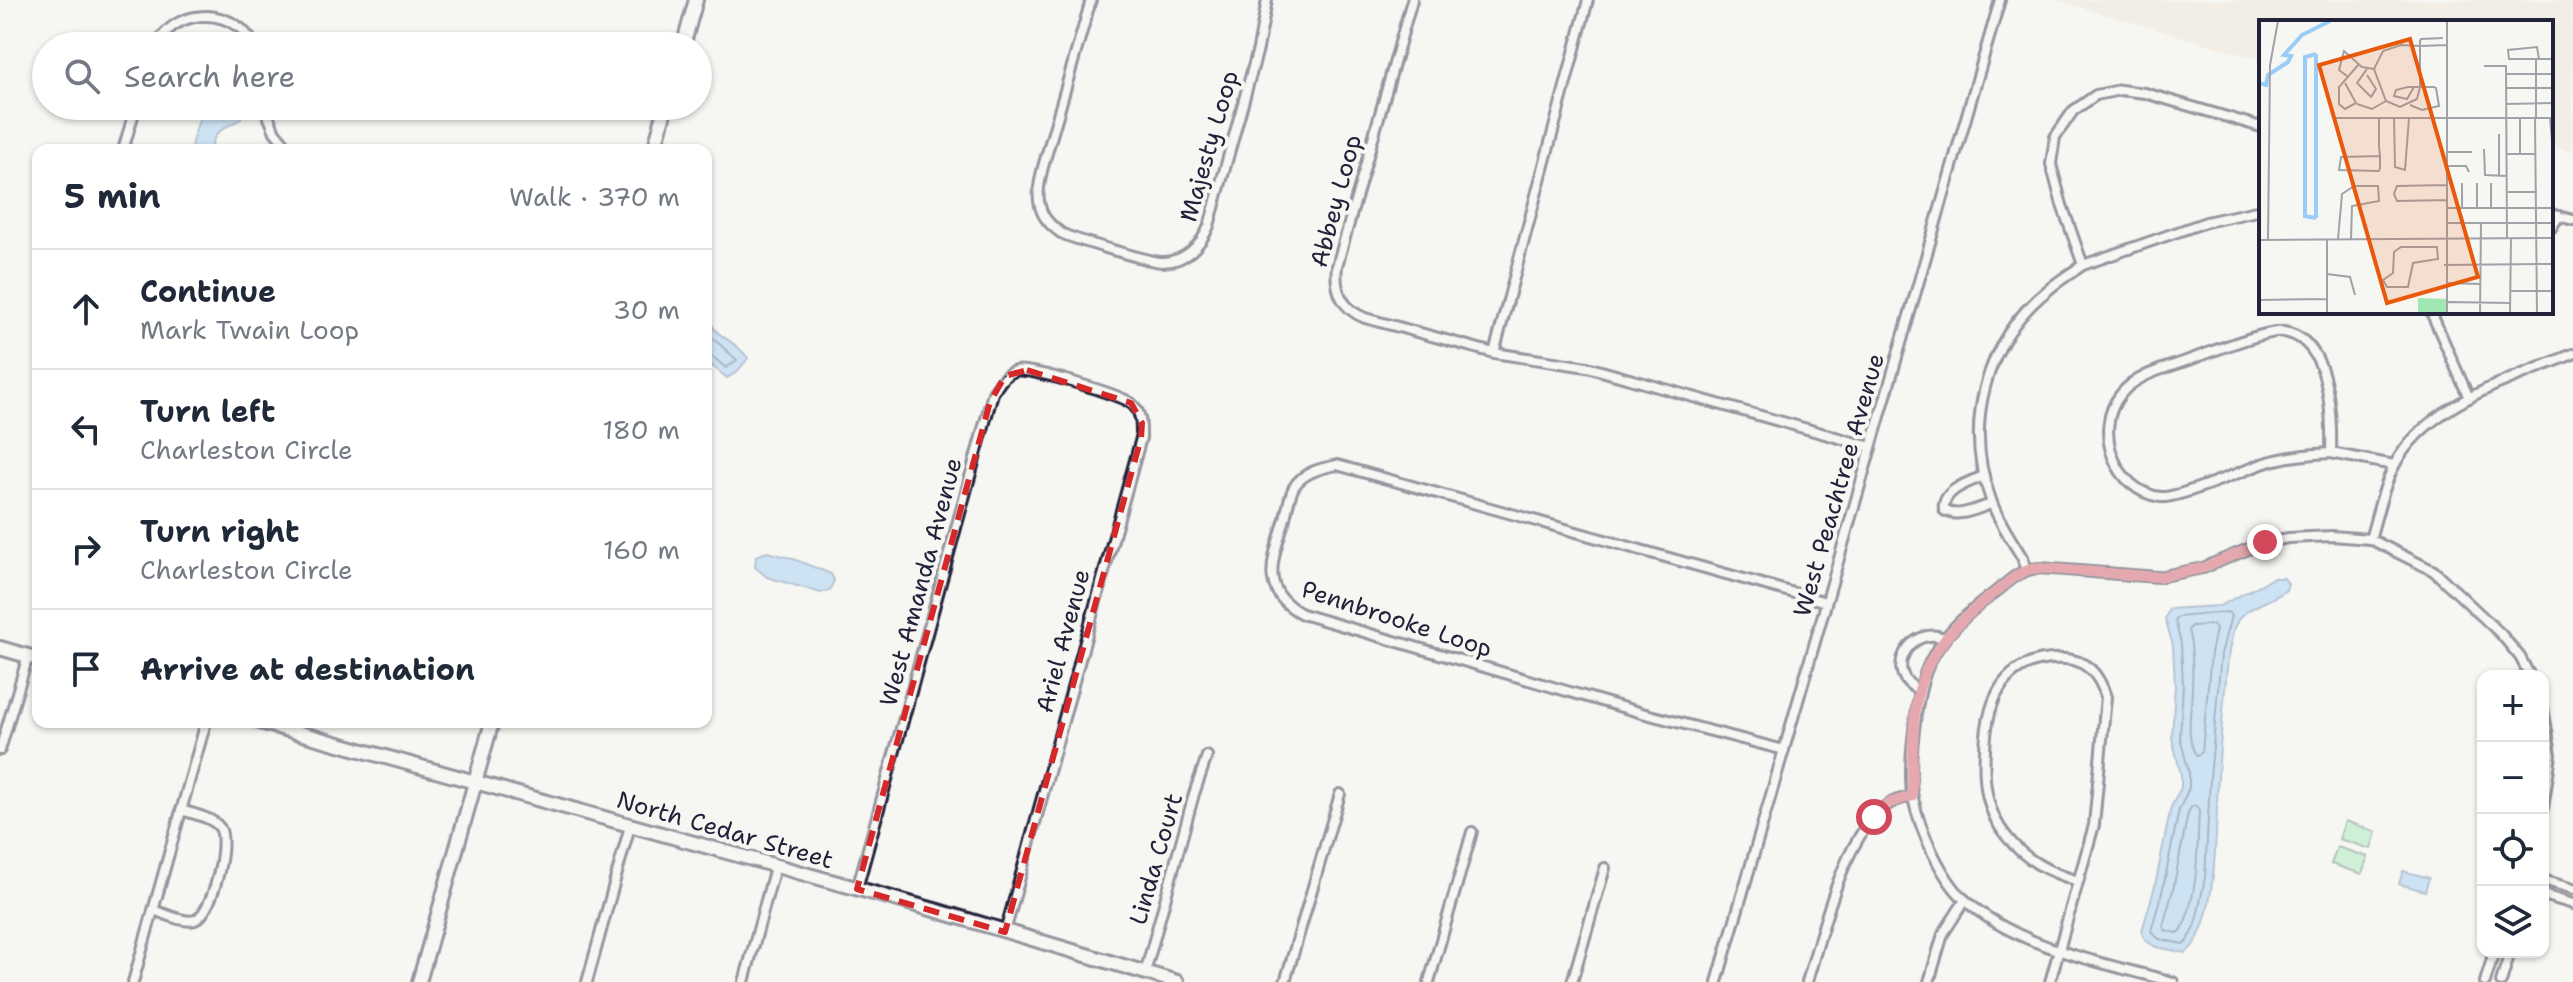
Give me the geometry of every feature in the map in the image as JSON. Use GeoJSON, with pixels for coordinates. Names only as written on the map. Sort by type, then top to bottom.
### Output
{"type":"FeatureCollection","features":[{"type":"Feature","properties":{"kind":"street"},"geometry":{"type":"LineString","coordinates":[[687,32],[696,0]]}},
{"type":"Feature","properties":{"kind":"street","name":"Majesty Loop"},"geometry":{"type":"LineString","coordinates":[[1091,0],[1038,185],[1038,201],[1050,225],[1064,235],[1161,263],[1174,260],[1196,247],[1209,226],[1258,49],[1267,0]]}},
{"type":"Feature","properties":{"kind":"street","name":"Abbey Loop"},"geometry":{"type":"LineString","coordinates":[[1412,0],[1337,266],[1335,281],[1349,309],[1365,318],[1494,353],[1587,367],[1871,447]]}},
{"type":"Feature","properties":{"kind":"street"},"geometry":{"type":"LineString","coordinates":[[1494,353],[1588,0]]}},
{"type":"Feature","properties":{"kind":"street","name":"West Peachtree Avenue"},"geometry":{"type":"LineString","coordinates":[[1717,982],[2000,0]]}},
{"type":"Feature","properties":{"kind":"street"},"geometry":{"type":"LineString","coordinates":[[168,32],[180,21],[206,16],[224,19],[243,32]]}},
{"type":"Feature","properties":{"kind":"street"},"geometry":{"type":"LineString","coordinates":[[2083,265],[2051,164],[2055,137],[2073,111],[2096,95],[2120,90],[2145,93],[2259,126]]}},
{"type":"Feature","properties":{"kind":"street"},"geometry":{"type":"LineString","coordinates":[[125,144],[132,120]]}},
{"type":"Feature","properties":{"kind":"street"},"geometry":{"type":"LineString","coordinates":[[270,120],[285,144]]}},
{"type":"Feature","properties":{"kind":"street"},"geometry":{"type":"LineString","coordinates":[[656,144],[662,120]]}},
{"type":"Feature","properties":{"kind":"street"},"geometry":{"type":"LineString","coordinates":[[2025,569],[2023,559],[1992,504],[1984,476],[1978,425],[1981,402],[1995,355],[2011,328],[2048,289],[2083,265],[2206,222],[2259,210]]}},
{"type":"Feature","properties":{"kind":"street"},"geometry":{"type":"LineString","coordinates":[[2555,215],[2573,220]]}},
{"type":"Feature","properties":{"kind":"street"},"geometry":{"type":"LineString","coordinates":[[2432,314],[2469,398]]}},
{"type":"Feature","properties":{"kind":"street"},"geometry":{"type":"LineString","coordinates":[[2331,453],[2332,407],[2319,364],[2311,348],[2298,337],[2282,331],[2134,381],[2110,410],[2106,429],[2111,451],[2126,480],[2139,491],[2166,498],[2268,462],[2307,454],[2331,453],[2394,465]]}},
{"type":"Feature","properties":{"kind":"street"},"geometry":{"type":"LineString","coordinates":[[2370,539],[2394,465],[2425,426],[2469,398],[2573,354]]}},
{"type":"Feature","properties":{"kind":"street","name":"West Amanda Avenue"},"geometry":{"type":"LineString","coordinates":[[857,889],[993,393],[1005,376],[1027,370],[1093,389]]}},
{"type":"Feature","properties":{"kind":"street","name":"Ariel Avenue"},"geometry":{"type":"LineString","coordinates":[[1005,932],[1141,438],[1142,423],[1131,403],[1093,389]]}},
{"type":"Feature","properties":{"kind":"street","name":"Pennbrooke Loop"},"geometry":{"type":"LineString","coordinates":[[1784,750],[1642,713],[1302,614],[1286,605],[1277,591],[1273,581],[1273,559],[1294,486],[1320,468],[1337,465],[1826,602]]}},
{"type":"Feature","properties":{"kind":"street"},"geometry":{"type":"LineString","coordinates":[[1984,476],[1946,495],[1944,510],[1951,515],[1992,504]]}},
{"type":"Feature","properties":{"kind":"street"},"geometry":{"type":"LineString","coordinates":[[2173,982],[2021,935],[1995,922],[1965,900],[1951,884],[1934,853],[1912,796],[1913,756],[1920,690],[1926,669],[1964,617],[2025,569],[2158,577],[2203,568],[2265,542],[2332,536],[2370,539],[2434,571],[2501,634],[2527,670]]}},
{"type":"Feature","properties":{"kind":"street"},"geometry":{"type":"LineString","coordinates":[[1920,690],[1904,680],[1901,661],[1908,646],[1930,635],[1946,639]]}},
{"type":"Feature","properties":{"kind":"street"},"geometry":{"type":"LineString","coordinates":[[0,648],[32,658]]}},
{"type":"Feature","properties":{"kind":"street"},"geometry":{"type":"LineString","coordinates":[[2050,982],[2094,825],[2106,697],[2092,669],[2075,659],[2046,658],[2025,664],[2003,682],[1991,702],[1986,722],[1984,783],[1990,807],[2005,835],[2031,862],[2054,874],[2078,881]]}},
{"type":"Feature","properties":{"kind":"street"},"geometry":{"type":"LineString","coordinates":[[0,750],[32,661]]}},
{"type":"Feature","properties":{"kind":"street"},"geometry":{"type":"LineString","coordinates":[[133,982],[204,728]]}},
{"type":"Feature","properties":{"kind":"street","name":"North Cedar Street"},"geometry":{"type":"LineString","coordinates":[[281,728],[1177,982]]}},
{"type":"Feature","properties":{"kind":"street"},"geometry":{"type":"LineString","coordinates":[[419,982],[490,728]]}},
{"type":"Feature","properties":{"kind":"street"},"geometry":{"type":"LineString","coordinates":[[2549,743],[2549,768]]}},
{"type":"Feature","properties":{"kind":"street","name":"Linda Court"},"geometry":{"type":"LineString","coordinates":[[1145,973],[1207,756]]}},
{"type":"Feature","properties":{"kind":"street"},"geometry":{"type":"LineString","coordinates":[[1285,982],[1340,794]]}},
{"type":"Feature","properties":{"kind":"street"},"geometry":{"type":"LineString","coordinates":[[1807,982],[1835,892],[1856,842],[1874,817],[1889,803],[1912,796]]}},
{"type":"Feature","properties":{"kind":"street"},"geometry":{"type":"LineString","coordinates":[[153,910],[195,920],[206,910],[216,878],[224,846],[221,830],[208,819],[181,810]]}},
{"type":"Feature","properties":{"kind":"street"},"geometry":{"type":"LineString","coordinates":[[587,982],[630,826]]}},
{"type":"Feature","properties":{"kind":"street"},"geometry":{"type":"LineString","coordinates":[[1429,982],[1472,832]]}},
{"type":"Feature","properties":{"kind":"street"},"geometry":{"type":"LineString","coordinates":[[744,982],[775,867]]}},
{"type":"Feature","properties":{"kind":"street"},"geometry":{"type":"LineString","coordinates":[[1572,982],[1605,868]]}},
{"type":"Feature","properties":{"kind":"street"},"geometry":{"type":"LineString","coordinates":[[2549,882],[2573,889]]}},
{"type":"Feature","properties":{"kind":"street"},"geometry":{"type":"LineString","coordinates":[[2549,897],[2573,904]]}},
{"type":"Feature","properties":{"kind":"street"},"geometry":{"type":"LineString","coordinates":[[1929,982],[1943,934],[1965,900]]}},
{"type":"Feature","properties":{"kind":"street"},"geometry":{"type":"LineString","coordinates":[[2485,982],[2492,958]]}},
{"type":"Feature","properties":{"kind":"street"},"geometry":{"type":"LineString","coordinates":[[2501,982],[2508,958]]}},
{"type":"Feature","properties":{"kind":"highlighted area"},"geometry":{"type":"Polygon","coordinates":[[[1027,370],[1131,403],[1142,423],[1141,438],[1005,932],[857,889],[990,402],[1005,376],[1027,370]]]}},
{"type":"Feature","properties":{"kind":"shaded area"},"geometry":{"type":"Polygon","coordinates":[[[2056,0],[2573,0],[2573,152],[2553,147],[2553,20],[2259,20],[2259,59],[2056,0]]]}},
{"type":"Feature","properties":{"kind":"green space"},"geometry":{"type":"Polygon","coordinates":[[[2345,821],[2376,832],[2371,849],[2339,839],[2345,821]]]}},
{"type":"Feature","properties":{"kind":"green space"},"geometry":{"type":"Polygon","coordinates":[[[2337,847],[2368,857],[2362,874],[2331,864],[2337,847]]]}},
{"type":"Feature","properties":{"kind":"water"},"geometry":{"type":"Polygon","coordinates":[[[199,120],[239,120],[217,134],[212,144],[192,144],[199,120]]]}},
{"type":"Feature","properties":{"kind":"water"},"geometry":{"type":"Polygon","coordinates":[[[712,325],[748,358],[737,372],[727,378],[712,366],[712,325]]]}},
{"type":"Feature","properties":{"kind":"water"},"geometry":{"type":"Polygon","coordinates":[[[767,552],[831,574],[834,580],[830,590],[821,593],[767,577],[755,567],[756,556],[767,552]]]}},
{"type":"Feature","properties":{"kind":"water"},"geometry":{"type":"Polygon","coordinates":[[[2273,578],[2284,578],[2288,584],[2286,590],[2245,613],[2236,624],[2230,644],[2218,776],[2214,871],[2204,922],[2196,941],[2185,953],[2156,947],[2145,940],[2142,931],[2155,886],[2171,807],[2181,788],[2181,774],[2172,738],[2175,684],[2173,645],[2165,619],[2169,609],[2220,606],[2273,578]]]}},
{"type":"Feature","properties":{"kind":"water"},"geometry":{"type":"Polygon","coordinates":[[[2403,871],[2429,878],[2425,891],[2399,884],[2403,871]]]}},
{"type":"Feature","properties":{"kind":"route"},"geometry":{"type":"LineString","coordinates":[[1874,817],[1889,803],[1912,796],[1917,709],[1926,669],[1964,617],[2025,569],[2158,577],[2203,568],[2265,542]]}}]}
